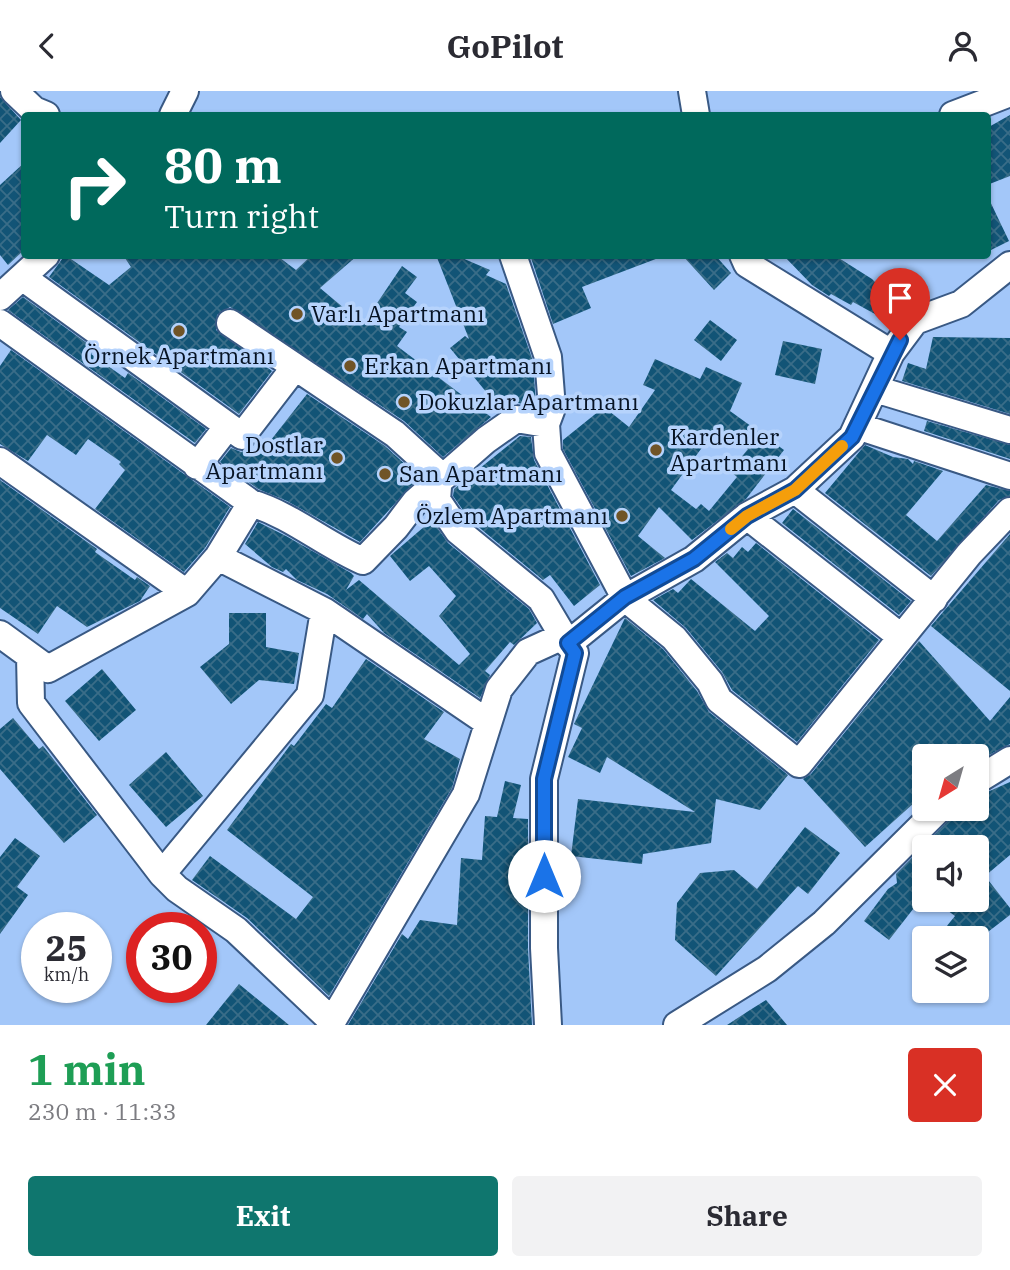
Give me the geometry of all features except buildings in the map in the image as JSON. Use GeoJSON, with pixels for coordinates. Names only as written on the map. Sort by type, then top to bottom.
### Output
{"type":"FeatureCollection","features":[{"type":"Feature","properties":{"kind":"street"},"geometry":{"type":"LineString","coordinates":[[14,91],[39,112]]}},
{"type":"Feature","properties":{"kind":"street"},"geometry":{"type":"LineString","coordinates":[[174,112],[185,91]]}},
{"type":"Feature","properties":{"kind":"street"},"geometry":{"type":"LineString","coordinates":[[692,91],[696,112]]}},
{"type":"Feature","properties":{"kind":"street"},"geometry":{"type":"LineString","coordinates":[[961,112],[1010,93]]}},
{"type":"Feature","properties":{"kind":"street"},"geometry":{"type":"LineString","coordinates":[[0,297],[42,259]]}},
{"type":"Feature","properties":{"kind":"street"},"geometry":{"type":"LineString","coordinates":[[514,259],[548,357],[552,408],[546,424],[548,453],[625,597],[674,638],[710,682],[719,700],[799,764],[969,554],[1010,511]]}},
{"type":"Feature","properties":{"kind":"street"},"geometry":{"type":"LineString","coordinates":[[745,259],[747,264],[856,328],[891,353]]}},
{"type":"Feature","properties":{"kind":"street"},"geometry":{"type":"LineString","coordinates":[[30,656],[31,703],[162,874],[177,889],[236,930],[331,1023],[466,795],[486,722],[499,689],[528,652],[566,640],[625,597],[694,559],[747,516],[795,490],[852,437],[891,353],[915,321],[961,305],[1010,265]]}},
{"type":"Feature","properties":{"kind":"street"},"geometry":{"type":"LineString","coordinates":[[22,277],[242,436],[295,367]]}},
{"type":"Feature","properties":{"kind":"street"},"geometry":{"type":"LineString","coordinates":[[0,323],[251,503],[274,510],[334,548],[363,561],[396,527],[415,502],[438,485],[486,440],[516,419],[546,424]]}},
{"type":"Feature","properties":{"kind":"street"},"geometry":{"type":"LineString","coordinates":[[230,323],[395,434],[439,474],[437,500],[458,531],[541,599],[575,653],[544,779],[544,948],[548,1025]]}},
{"type":"Feature","properties":{"kind":"street"},"geometry":{"type":"LineString","coordinates":[[875,389],[1010,430]]}},
{"type":"Feature","properties":{"kind":"street"},"geometry":{"type":"LineString","coordinates":[[197,466],[228,426]]}},
{"type":"Feature","properties":{"kind":"street"},"geometry":{"type":"LineString","coordinates":[[857,426],[1010,476]]}},
{"type":"Feature","properties":{"kind":"street"},"geometry":{"type":"LineString","coordinates":[[0,461],[187,593]]}},
{"type":"Feature","properties":{"kind":"street"},"geometry":{"type":"LineString","coordinates":[[795,490],[934,599]]}},
{"type":"Feature","properties":{"kind":"street"},"geometry":{"type":"LineString","coordinates":[[0,634],[48,669],[187,593],[218,557],[251,503]]}},
{"type":"Feature","properties":{"kind":"street"},"geometry":{"type":"LineString","coordinates":[[747,516],[901,637]]}},
{"type":"Feature","properties":{"kind":"street"},"geometry":{"type":"LineString","coordinates":[[218,557],[324,611],[486,722]]}},
{"type":"Feature","properties":{"kind":"street"},"geometry":{"type":"LineString","coordinates":[[162,874],[310,695],[324,611]]}},
{"type":"Feature","properties":{"kind":"street"},"geometry":{"type":"LineString","coordinates":[[989,773],[1010,760]]}},
{"type":"Feature","properties":{"kind":"street"},"geometry":{"type":"LineString","coordinates":[[677,1025],[767,969],[824,923],[927,821]]}},
{"type":"Feature","properties":{"kind":"slow traffic"},"geometry":{"type":"LineString","coordinates":[[731,529],[747,516],[795,490],[842,446]]}},
{"type":"Feature","properties":{"kind":"place","name":"Varlı Apartmanı"},"geometry":{"type":"Point","coordinates":[297,314]}},
{"type":"Feature","properties":{"kind":"place","name":"Örnek Apartmanı"},"geometry":{"type":"Point","coordinates":[179,331]}},
{"type":"Feature","properties":{"kind":"place","name":"Erkan Apartmanı"},"geometry":{"type":"Point","coordinates":[350,366]}},
{"type":"Feature","properties":{"kind":"place","name":"Dokuzlar Apartmanı"},"geometry":{"type":"Point","coordinates":[404,402]}},
{"type":"Feature","properties":{"kind":"place","name":"Kardenler Apartmanı"},"geometry":{"type":"Point","coordinates":[656,450]}},
{"type":"Feature","properties":{"kind":"place","name":"Dostlar Apartmanı"},"geometry":{"type":"Point","coordinates":[337,458]}},
{"type":"Feature","properties":{"kind":"place","name":"San Apartmanı"},"geometry":{"type":"Point","coordinates":[385,474]}},
{"type":"Feature","properties":{"kind":"place","name":"Özlem Apartmanı"},"geometry":{"type":"Point","coordinates":[622,516]}},
{"type":"Feature","properties":{"kind":"route"},"geometry":{"type":"LineString","coordinates":[[544,876],[544,779],[575,653],[568,643],[625,597],[694,559],[747,516],[795,490],[852,437],[891,353],[900,340]]}}]}
